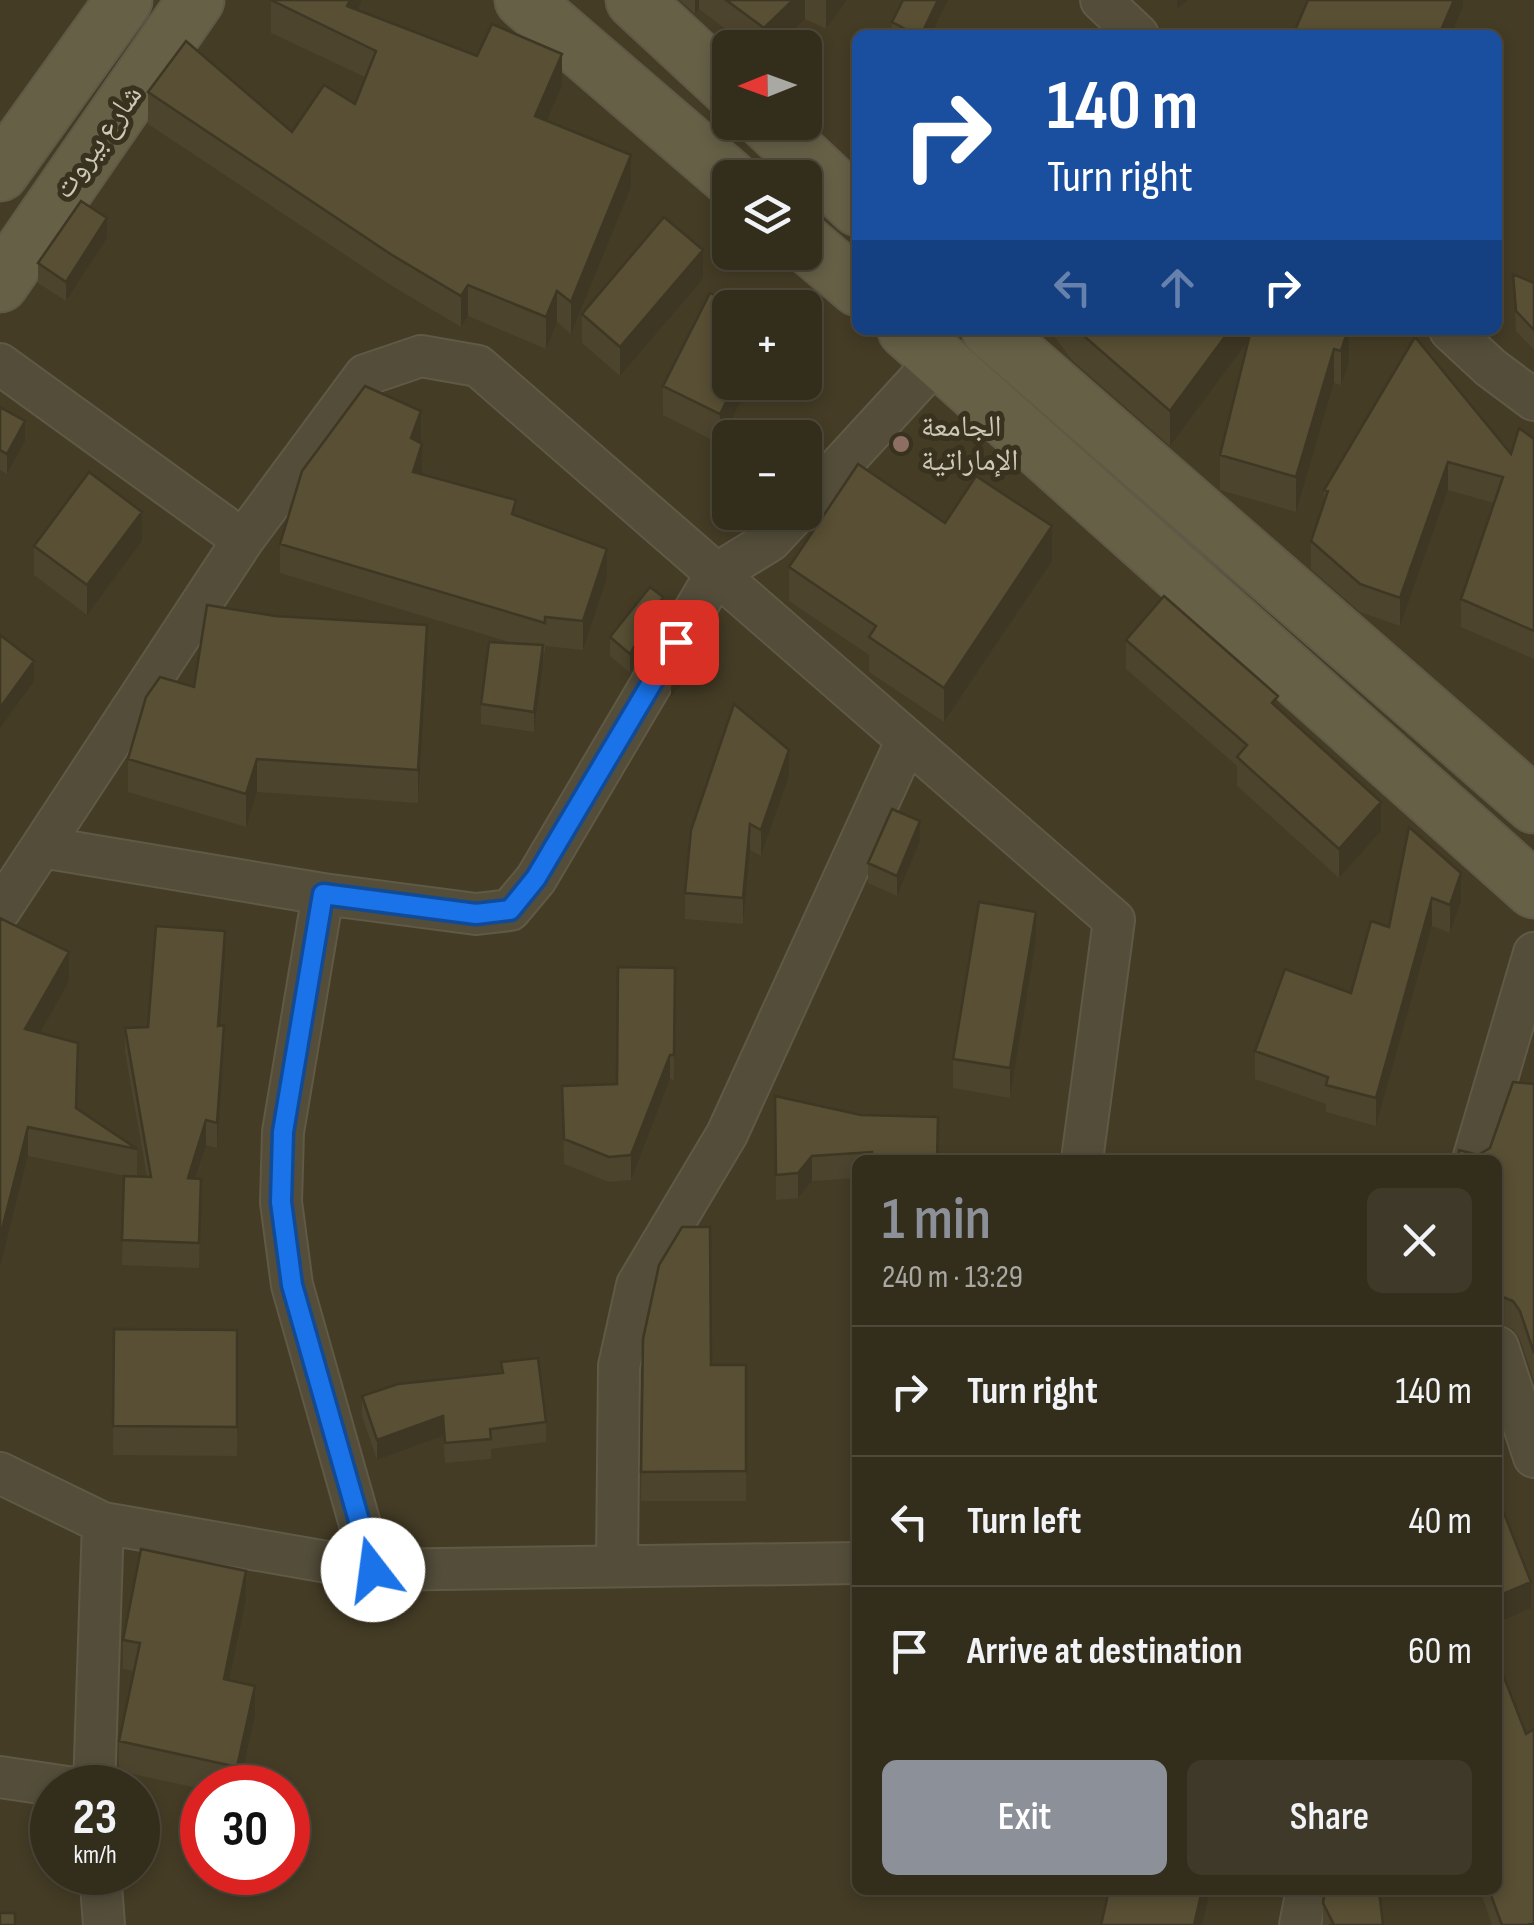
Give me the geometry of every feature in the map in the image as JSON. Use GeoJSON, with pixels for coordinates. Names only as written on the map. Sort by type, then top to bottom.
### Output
{"type":"FeatureCollection","features":[{"type":"Feature","properties":{"kind":"street","name":"شارع بيروت"},"geometry":{"type":"LineString","coordinates":[[0,173],[124,0]]}},
{"type":"Feature","properties":{"kind":"street","name":"شارع بيروت"},"geometry":{"type":"LineString","coordinates":[[0,284],[196,0]]}},
{"type":"Feature","properties":{"kind":"street"},"geometry":{"type":"LineString","coordinates":[[523,0],[712,163]]}},
{"type":"Feature","properties":{"kind":"street"},"geometry":{"type":"LineString","coordinates":[[634,0],[712,72]]}},
{"type":"Feature","properties":{"kind":"street"},"geometry":{"type":"LineString","coordinates":[[1101,0],[1133,30]]}},
{"type":"Feature","properties":{"kind":"street"},"geometry":{"type":"LineString","coordinates":[[785,140],[852,202]]}},
{"type":"Feature","properties":{"kind":"street"},"geometry":{"type":"LineString","coordinates":[[822,257],[852,283]]}},
{"type":"Feature","properties":{"kind":"street"},"geometry":{"type":"LineString","coordinates":[[996,335],[1534,806]]}},
{"type":"Feature","properties":{"kind":"street"},"geometry":{"type":"LineString","coordinates":[[1455,335],[1534,400]]}},
{"type":"Feature","properties":{"kind":"street"},"geometry":{"type":"LineString","coordinates":[[822,483],[937,339],[1534,890]]}},
{"type":"Feature","properties":{"kind":"street"},"geometry":{"type":"LineString","coordinates":[[0,910],[242,540],[365,376],[421,356],[478,366],[1114,920],[1083,1155]]}},
{"type":"Feature","properties":{"kind":"street"},"geometry":{"type":"LineString","coordinates":[[0,364],[242,540]]}},
{"type":"Feature","properties":{"kind":"street"},"geometry":{"type":"LineString","coordinates":[[42,847],[323,894],[476,914],[510,910],[536,878],[716,574],[770,541],[780,530]]}},
{"type":"Feature","properties":{"kind":"street"},"geometry":{"type":"LineString","coordinates":[[617,1566],[618,1366],[637,1284],[727,1134],[906,742]]}},
{"type":"Feature","properties":{"kind":"street"},"geometry":{"type":"LineString","coordinates":[[323,894],[283,1132],[281,1202],[292,1285],[373,1570]]}},
{"type":"Feature","properties":{"kind":"street"},"geometry":{"type":"LineString","coordinates":[[1474,1155],[1534,953]]}},
{"type":"Feature","properties":{"kind":"street"},"geometry":{"type":"LineString","coordinates":[[1502,1359],[1534,1457]]}},
{"type":"Feature","properties":{"kind":"street"},"geometry":{"type":"LineString","coordinates":[[0,1474],[103,1523],[373,1570],[852,1562]]}},
{"type":"Feature","properties":{"kind":"street"},"geometry":{"type":"LineString","coordinates":[[95,1765],[103,1523]]}},
{"type":"Feature","properties":{"kind":"street"},"geometry":{"type":"LineString","coordinates":[[0,1777],[30,1781]]}},
{"type":"Feature","properties":{"kind":"street"},"geometry":{"type":"LineString","coordinates":[[102,1895],[104,1925]]}},
{"type":"Feature","properties":{"kind":"street"},"geometry":{"type":"LineString","coordinates":[[1300,1925],[1306,1895]]}},
{"type":"Feature","properties":{"kind":"building"},"geometry":{"type":"Polygon","coordinates":[[[271,0],[350,0],[347,6],[477,56],[492,24],[562,54],[535,116],[631,155],[571,302],[557,291],[546,317],[468,285],[461,296],[392,255],[148,92],[186,41],[292,132],[324,85],[355,104],[376,51],[271,0]]]}},
{"type":"Feature","properties":{"kind":"building"},"geometry":{"type":"Polygon","coordinates":[[[726,0],[793,0],[764,28],[726,0]]]}},
{"type":"Feature","properties":{"kind":"building"},"geometry":{"type":"Polygon","coordinates":[[[903,0],[938,0],[923,30],[907,30],[892,22],[903,0]]]}},
{"type":"Feature","properties":{"kind":"building"},"geometry":{"type":"Polygon","coordinates":[[[1308,0],[1454,0],[1441,30],[1295,30],[1308,0]]]}},
{"type":"Feature","properties":{"kind":"building"},"geometry":{"type":"Polygon","coordinates":[[[81,201],[107,218],[66,282],[38,263],[81,201]]]}},
{"type":"Feature","properties":{"kind":"building"},"geometry":{"type":"Polygon","coordinates":[[[664,217],[703,250],[620,347],[582,314],[664,217]]]}},
{"type":"Feature","properties":{"kind":"building"},"geometry":{"type":"Polygon","coordinates":[[[1513,274],[1534,283],[1534,330],[1516,311],[1513,274]]]}},
{"type":"Feature","properties":{"kind":"building"},"geometry":{"type":"Polygon","coordinates":[[[712,294],[712,400],[727,400],[720,414],[663,386],[712,294]]]}},
{"type":"Feature","properties":{"kind":"building"},"geometry":{"type":"Polygon","coordinates":[[[1083,335],[1226,335],[1170,411],[1083,335]]]}},
{"type":"Feature","properties":{"kind":"building"},"geometry":{"type":"Polygon","coordinates":[[[1250,335],[1346,335],[1341,351],[1334,349],[1296,477],[1220,455],[1250,335]]]}},
{"type":"Feature","properties":{"kind":"building"},"geometry":{"type":"Polygon","coordinates":[[[1415,337],[1511,454],[1519,428],[1534,439],[1534,631],[1461,599],[1503,477],[1448,462],[1400,598],[1360,584],[1311,541],[1328,491],[1324,490],[1415,337]]]}},
{"type":"Feature","properties":{"kind":"building"},"geometry":{"type":"Polygon","coordinates":[[[365,386],[421,411],[411,438],[422,444],[413,472],[516,500],[512,514],[607,549],[583,621],[545,617],[545,623],[280,544],[302,471],[365,386]]]}},
{"type":"Feature","properties":{"kind":"building"},"geometry":{"type":"Polygon","coordinates":[[[0,407],[25,421],[7,454],[0,450],[0,407]]]}},
{"type":"Feature","properties":{"kind":"building"},"geometry":{"type":"Polygon","coordinates":[[[858,464],[945,523],[976,476],[1052,526],[944,688],[869,637],[876,626],[789,567],[814,530],[822,530],[822,518],[858,464]]]}},
{"type":"Feature","properties":{"kind":"building"},"geometry":{"type":"Polygon","coordinates":[[[89,472],[142,512],[87,585],[34,546],[89,472]]]}},
{"type":"Feature","properties":{"kind":"building"},"geometry":{"type":"Polygon","coordinates":[[[650,587],[663,597],[630,654],[610,637],[650,587]]]}},
{"type":"Feature","properties":{"kind":"building"},"geometry":{"type":"Polygon","coordinates":[[[1164,596],[1278,696],[1272,703],[1381,802],[1339,849],[1237,757],[1247,745],[1126,640],[1164,596]]]}},
{"type":"Feature","properties":{"kind":"building"},"geometry":{"type":"Polygon","coordinates":[[[207,605],[275,616],[427,625],[418,770],[257,759],[246,794],[128,759],[146,697],[160,677],[194,687],[207,605]]]}},
{"type":"Feature","properties":{"kind":"building"},"geometry":{"type":"Polygon","coordinates":[[[700,628],[707,633],[671,677],[700,628]]]}},
{"type":"Feature","properties":{"kind":"building"},"geometry":{"type":"Polygon","coordinates":[[[0,635],[34,661],[0,708],[0,635]]]}},
{"type":"Feature","properties":{"kind":"building"},"geometry":{"type":"Polygon","coordinates":[[[489,642],[543,645],[534,712],[481,704],[489,642]]]}},
{"type":"Feature","properties":{"kind":"building"},"geometry":{"type":"Polygon","coordinates":[[[734,704],[789,750],[761,830],[750,824],[743,898],[685,893],[691,830],[734,704]]]}},
{"type":"Feature","properties":{"kind":"building"},"geometry":{"type":"Polygon","coordinates":[[[892,809],[920,821],[897,876],[868,863],[892,809]]]}},
{"type":"Feature","properties":{"kind":"building"},"geometry":{"type":"Polygon","coordinates":[[[1409,827],[1461,873],[1450,905],[1432,898],[1376,1098],[1326,1085],[1328,1077],[1255,1051],[1285,969],[1351,993],[1371,921],[1389,927],[1409,827]]]}},
{"type":"Feature","properties":{"kind":"building"},"geometry":{"type":"Polygon","coordinates":[[[979,902],[1036,912],[1010,1068],[953,1059],[979,902]]]}},
{"type":"Feature","properties":{"kind":"building"},"geometry":{"type":"Polygon","coordinates":[[[0,918],[69,952],[25,1029],[78,1043],[76,1108],[137,1149],[28,1127],[0,1237],[0,918]]]}},
{"type":"Feature","properties":{"kind":"building"},"geometry":{"type":"Polygon","coordinates":[[[156,926],[225,931],[218,1026],[224,1025],[217,1123],[206,1120],[188,1178],[201,1179],[199,1243],[122,1240],[124,1176],[151,1177],[125,1028],[148,1027],[156,926]]]}},
{"type":"Feature","properties":{"kind":"building"},"geometry":{"type":"Polygon","coordinates":[[[618,967],[675,968],[674,1055],[670,1055],[631,1155],[609,1157],[564,1139],[562,1086],[617,1084],[618,967]]]}},
{"type":"Feature","properties":{"kind":"building"},"geometry":{"type":"Polygon","coordinates":[[[1513,1082],[1534,1084],[1534,1353],[1520,1311],[1513,1301],[1502,1297],[1502,1155],[1478,1155],[1490,1148],[1513,1082]]]}},
{"type":"Feature","properties":{"kind":"building"},"geometry":{"type":"Polygon","coordinates":[[[775,1096],[861,1115],[938,1117],[937,1155],[872,1152],[812,1156],[798,1173],[776,1175],[775,1096]]]}},
{"type":"Feature","properties":{"kind":"building"},"geometry":{"type":"Polygon","coordinates":[[[682,1227],[710,1227],[711,1365],[746,1365],[746,1471],[641,1472],[643,1339],[659,1265],[682,1227]]]}},
{"type":"Feature","properties":{"kind":"building"},"geometry":{"type":"Polygon","coordinates":[[[114,1329],[237,1330],[237,1427],[113,1426],[114,1329]]]}},
{"type":"Feature","properties":{"kind":"building"},"geometry":{"type":"Polygon","coordinates":[[[538,1358],[546,1422],[490,1429],[491,1439],[445,1443],[443,1416],[377,1440],[362,1396],[398,1384],[503,1373],[501,1362],[538,1358]]]}},
{"type":"Feature","properties":{"kind":"building"},"geometry":{"type":"Polygon","coordinates":[[[1502,1508],[1531,1582],[1502,1594],[1502,1508]]]}},
{"type":"Feature","properties":{"kind":"building"},"geometry":{"type":"Polygon","coordinates":[[[141,1549],[246,1571],[224,1679],[255,1686],[237,1765],[119,1741],[140,1643],[123,1640],[141,1549]]]}},
{"type":"Feature","properties":{"kind":"building"},"geometry":{"type":"Polygon","coordinates":[[[1502,1672],[1526,1734],[1534,1729],[1534,1923],[1502,1925],[1491,1895],[1502,1895],[1502,1672]]]}},
{"type":"Feature","properties":{"kind":"building"},"geometry":{"type":"Polygon","coordinates":[[[1108,1895],[1201,1895],[1194,1925],[1101,1925],[1108,1895]]]}},
{"type":"Feature","properties":{"kind":"building"},"geometry":{"type":"Polygon","coordinates":[[[1324,1895],[1380,1895],[1383,1925],[1334,1925],[1323,1903],[1324,1895]]]}},
{"type":"Feature","properties":{"kind":"building"},"geometry":{"type":"Polygon","coordinates":[[[0,1913],[15,1913],[15,1925],[0,1925],[0,1913]]]}},
{"type":"Feature","properties":{"kind":"place","name":"الجامعة الإماراتية"},"geometry":{"type":"Point","coordinates":[901,444]}},
{"type":"Feature","properties":{"kind":"route"},"geometry":{"type":"LineString","coordinates":[[373,1570],[292,1285],[281,1202],[283,1132],[323,894],[476,914],[510,910],[536,878],[676,642]]}}]}
